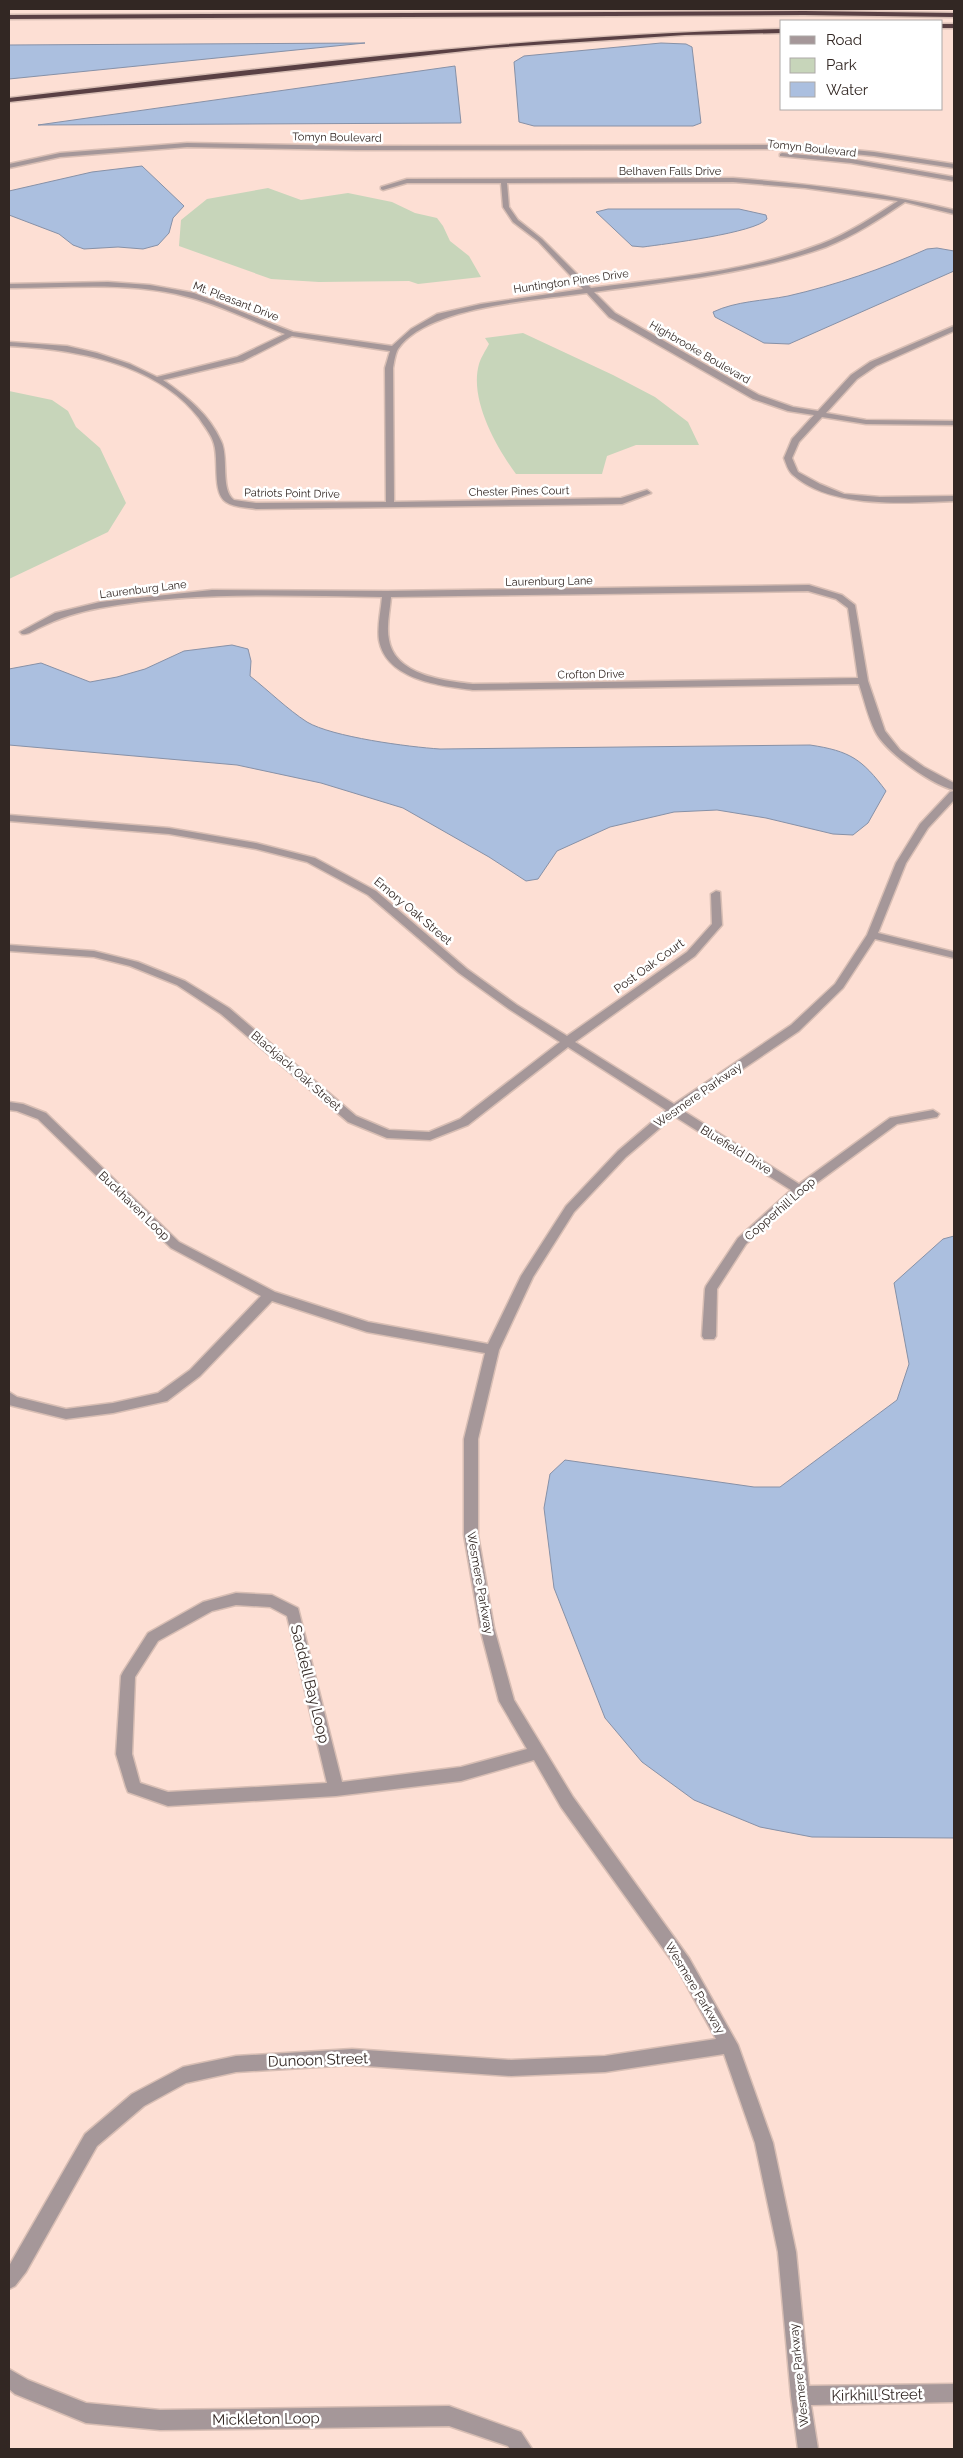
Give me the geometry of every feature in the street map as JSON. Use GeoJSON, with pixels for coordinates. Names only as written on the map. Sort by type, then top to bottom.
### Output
{"type":"FeatureCollection","features":[{"type":"Feature","properties":{"kind":"highway"},"geometry":{"type":"LineString","coordinates":[[111,9],[244,16]]}},
{"type":"Feature","properties":{"kind":"highway"},"geometry":{"type":"LineString","coordinates":[[9,17],[954,15]]}},
{"type":"Feature","properties":{"kind":"highway"},"geometry":{"type":"LineString","coordinates":[[672,25],[780,25]]}},
{"type":"Feature","properties":{"kind":"highway"},"geometry":{"type":"LineString","coordinates":[[9,102],[497,44],[616,35],[780,31]]}},
{"type":"Feature","properties":{"kind":"street","name":"Tomyn Boulevard"},"geometry":{"type":"LineString","coordinates":[[9,166],[60,155],[187,145],[357,148],[804,147],[954,166]]}},
{"type":"Feature","properties":{"kind":"street","name":"Tomyn Boulevard"},"geometry":{"type":"LineString","coordinates":[[667,148],[757,152],[851,161],[954,178]]}},
{"type":"Feature","properties":{"kind":"street","name":"Belhaven Falls Drive"},"geometry":{"type":"LineString","coordinates":[[383,188],[407,181],[733,180],[805,186],[904,200],[954,212]]}},
{"type":"Feature","properties":{"kind":"street","name":"Highbrooke Boulevard"},"geometry":{"type":"LineString","coordinates":[[504,181],[506,207],[515,221],[540,240],[612,315],[756,397],[791,409],[820,415],[889,423],[954,423]]}},
{"type":"Feature","properties":{"kind":"street","name":"Huntington Pines Drive"},"geometry":{"type":"LineString","coordinates":[[394,349],[414,331],[440,316],[480,306],[717,273],[778,259],[824,245],[866,225],[904,200]]}},
{"type":"Feature","properties":{"kind":"street","name":"Mt. Pleasant Drive"},"geometry":{"type":"LineString","coordinates":[[9,286],[108,284],[150,288],[190,295],[291,334],[394,349]]}},
{"type":"Feature","properties":{"kind":"street"},"geometry":{"type":"LineString","coordinates":[[954,328],[872,364],[854,377],[795,441],[788,458],[795,473],[817,486],[843,496],[880,500],[954,499]]}},
{"type":"Feature","properties":{"kind":"street"},"geometry":{"type":"LineString","coordinates":[[157,379],[240,359],[291,334]]}},
{"type":"Feature","properties":{"kind":"street","name":"Patriots Point Drive"},"geometry":{"type":"LineString","coordinates":[[9,344],[64,348],[105,357],[157,379],[198,411],[218,441],[224,496],[231,502],[256,506],[390,504]]}},
{"type":"Feature","properties":{"kind":"street"},"geometry":{"type":"LineString","coordinates":[[390,504],[388,368],[394,349]]}},
{"type":"Feature","properties":{"kind":"street","name":"Chester Pines Court"},"geometry":{"type":"LineString","coordinates":[[390,504],[622,501],[647,493]]}},
{"type":"Feature","properties":{"kind":"street","name":"Laurenburg Lane"},"geometry":{"type":"LineString","coordinates":[[25,632],[58,615],[100,605],[212,593],[387,594],[809,588],[839,597],[852,607],[863,681],[880,732],[897,752],[920,769],[954,787]]}},
{"type":"Feature","properties":{"kind":"street","name":"Crofton Drive"},"geometry":{"type":"LineString","coordinates":[[387,594],[384,642],[390,657],[409,671],[440,684],[473,687],[863,681]]}},
{"type":"Feature","properties":{"kind":"street","name":"Wesmere Parkway"},"geometry":{"type":"LineString","coordinates":[[808,2449],[800,2396],[787,2252],[764,2143],[729,2045],[683,1963],[566,1802],[507,1701],[487,1628],[471,1535],[471,1439],[492,1350],[527,1276],[570,1209],[622,1154],[672,1110],[795,1028],[839,986],[872,934],[901,863],[924,826],[954,794]]}},
{"type":"Feature","properties":{"kind":"street","name":"Emory Oak Street"},"geometry":{"type":"LineString","coordinates":[[9,818],[169,831],[256,846],[311,860],[372,893],[463,971],[567,1042],[672,1110]]}},
{"type":"Feature","properties":{"kind":"street","name":"Post Oak Court"},"geometry":{"type":"LineString","coordinates":[[567,1042],[691,954],[717,925],[716,894]]}},
{"type":"Feature","properties":{"kind":"street"},"geometry":{"type":"LineString","coordinates":[[872,934],[954,955]]}},
{"type":"Feature","properties":{"kind":"street","name":"Blackjack Oak Street"},"geometry":{"type":"LineString","coordinates":[[9,948],[94,954],[134,964],[181,984],[226,1011],[352,1119],[387,1134],[430,1136],[464,1122],[567,1042]]}},
{"type":"Feature","properties":{"kind":"street","name":"Buckhaven Loop"},"geometry":{"type":"LineString","coordinates":[[9,1106],[19,1107],[42,1116],[175,1245],[270,1295],[367,1327],[492,1350]]}},
{"type":"Feature","properties":{"kind":"street","name":"Bluefield Drive"},"geometry":{"type":"LineString","coordinates":[[672,1110],[799,1190]]}},
{"type":"Feature","properties":{"kind":"street","name":"Copperhill Loop"},"geometry":{"type":"LineString","coordinates":[[709,1336],[711,1289],[742,1241],[799,1190],[894,1121],[933,1114]]}},
{"type":"Feature","properties":{"kind":"street"},"geometry":{"type":"LineString","coordinates":[[9,1397],[13,1401],[66,1414],[113,1408],[162,1397],[195,1373],[270,1295]]}},
{"type":"Feature","properties":{"kind":"street","name":"Saddell Bay Loop"},"geometry":{"type":"LineString","coordinates":[[336,1789],[293,1612],[272,1602],[236,1599],[208,1606],[153,1637],[128,1676],[124,1754],[134,1787],[168,1799],[336,1789],[461,1774],[537,1753]]}},
{"type":"Feature","properties":{"kind":"street","name":"Dunoon Street"},"geometry":{"type":"LineString","coordinates":[[9,2280],[20,2266],[92,2140],[138,2100],[183,2075],[236,2064],[352,2057],[511,2068],[605,2064],[729,2045]]}},
{"type":"Feature","properties":{"kind":"street","name":"Mickleton Loop"},"geometry":{"type":"LineString","coordinates":[[9,2378],[22,2387],[86,2413],[160,2420],[450,2416],[514,2439],[522,2449]]}},
{"type":"Feature","properties":{"kind":"street","name":"Kirkhill Street"},"geometry":{"type":"LineString","coordinates":[[800,2396],[954,2393]]}},
{"type":"Feature","properties":{"kind":"green space"},"geometry":{"type":"Polygon","coordinates":[[[268,188],[301,200],[348,193],[392,202],[415,213],[437,218],[450,241],[469,256],[481,277],[418,284],[409,281],[319,282],[271,279],[179,246],[181,220],[207,199],[268,188]]]}},
{"type":"Feature","properties":{"kind":"green space"},"geometry":{"type":"Polygon","coordinates":[[[523,333],[655,397],[688,422],[699,445],[636,445],[607,456],[602,474],[516,474],[500,450],[486,422],[481,407],[477,378],[480,361],[489,344],[485,338],[523,333]]]}},
{"type":"Feature","properties":{"kind":"green space"},"geometry":{"type":"Polygon","coordinates":[[[9,391],[52,400],[68,411],[76,427],[100,448],[126,503],[108,532],[9,579],[9,391]]]}},
{"type":"Feature","properties":{"kind":"water"},"geometry":{"type":"Polygon","coordinates":[[[365,43],[9,79],[9,45],[365,43]]]}},
{"type":"Feature","properties":{"kind":"water"},"geometry":{"type":"Polygon","coordinates":[[[661,43],[686,44],[692,47],[701,123],[693,126],[534,126],[519,122],[514,62],[524,56],[661,43]]]}},
{"type":"Feature","properties":{"kind":"water"},"geometry":{"type":"Polygon","coordinates":[[[455,66],[461,123],[38,125],[455,66]]]}},
{"type":"Feature","properties":{"kind":"water"},"geometry":{"type":"Polygon","coordinates":[[[142,166],[184,206],[173,218],[169,233],[158,245],[143,249],[118,247],[84,249],[73,245],[59,234],[9,215],[9,191],[92,172],[142,166]]]}},
{"type":"Feature","properties":{"kind":"water"},"geometry":{"type":"Polygon","coordinates":[[[608,209],[739,209],[766,215],[767,219],[746,229],[689,241],[643,247],[632,246],[596,212],[608,209]]]}},
{"type":"Feature","properties":{"kind":"water"},"geometry":{"type":"Polygon","coordinates":[[[937,248],[954,251],[954,271],[789,344],[764,343],[715,317],[713,312],[740,303],[788,296],[824,287],[876,270],[927,249],[937,248]]]}},
{"type":"Feature","properties":{"kind":"water"},"geometry":{"type":"Polygon","coordinates":[[[232,645],[248,649],[251,661],[250,676],[292,711],[307,722],[352,737],[391,744],[440,749],[810,745],[835,750],[854,758],[870,771],[886,791],[868,823],[853,835],[833,834],[766,818],[717,810],[674,812],[610,827],[557,851],[538,879],[526,881],[489,857],[403,808],[321,783],[237,765],[9,745],[9,669],[41,663],[90,682],[145,669],[184,651],[232,645]]]}},
{"type":"Feature","properties":{"kind":"water"},"geometry":{"type":"Polygon","coordinates":[[[954,1236],[954,1838],[812,1837],[760,1827],[694,1800],[642,1762],[605,1718],[554,1588],[544,1508],[550,1474],[565,1460],[754,1487],[780,1487],[897,1400],[909,1364],[894,1283],[943,1239],[954,1236]]]}}]}
